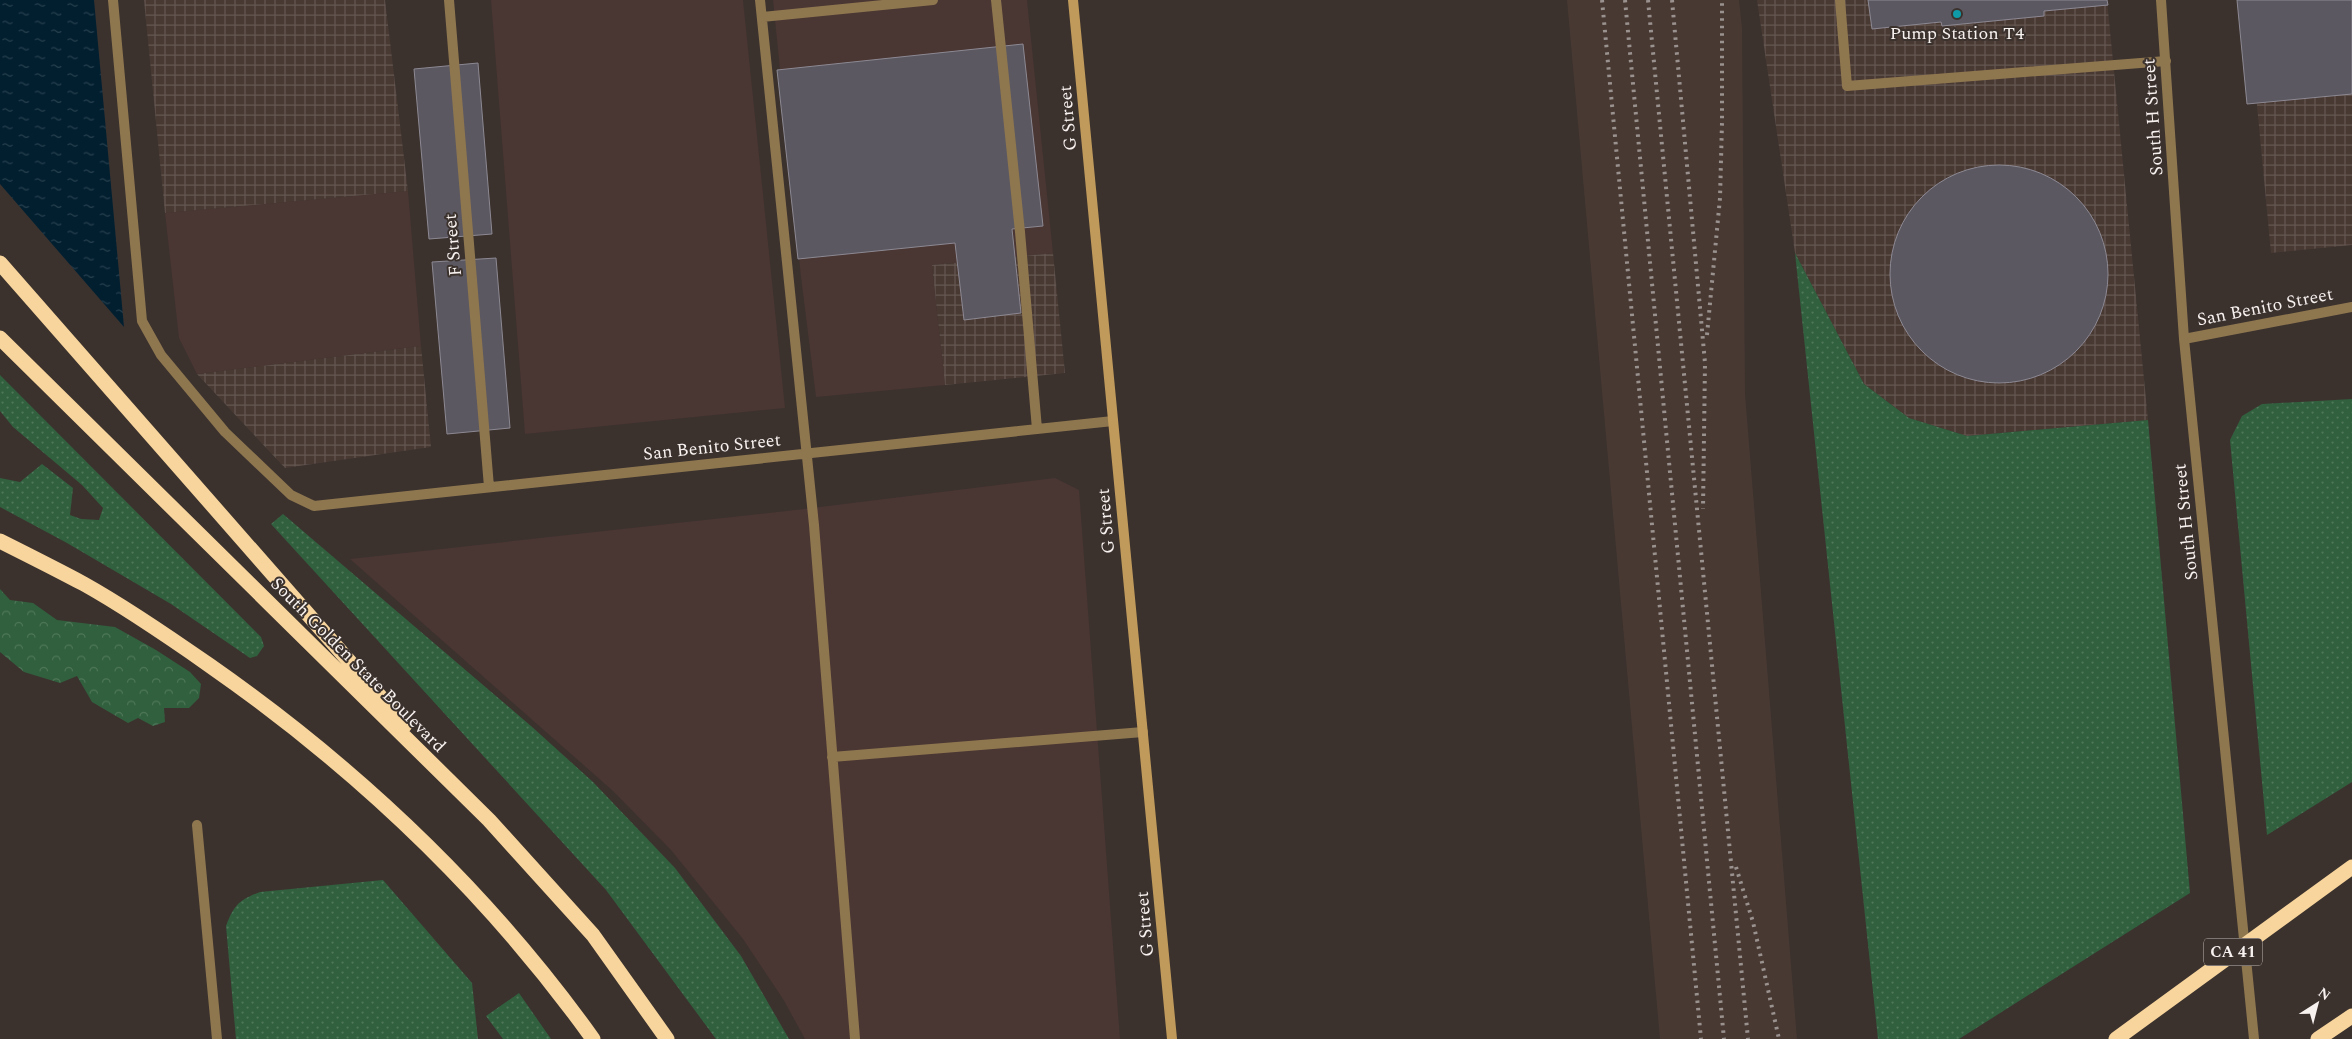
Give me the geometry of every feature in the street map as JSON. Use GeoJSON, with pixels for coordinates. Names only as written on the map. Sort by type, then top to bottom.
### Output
{"type":"FeatureCollection","features":[{"type":"Feature","properties":{"kind":"highway"},"geometry":{"type":"LineString","coordinates":[[0,263],[489,820]]}},
{"type":"Feature","properties":{"kind":"highway","name":"South Golden State Boulevard"},"geometry":{"type":"LineString","coordinates":[[0,338],[489,820],[593,935],[667,1039]]}},
{"type":"Feature","properties":{"kind":"highway"},"geometry":{"type":"LineString","coordinates":[[0,540],[85,585],[178,643],[268,706],[358,780],[459,875],[557,989],[593,1039]]}},
{"type":"Feature","properties":{"kind":"highway","name":"CA 41"},"geometry":{"type":"LineString","coordinates":[[2116,1039],[2352,867]]}},
{"type":"Feature","properties":{"kind":"highway"},"geometry":{"type":"LineString","coordinates":[[2320,1038],[2352,1016]]}},
{"type":"Feature","properties":{"kind":"highway"},"geometry":{"type":"LineString","coordinates":[[2320,1038],[2352,1022]]}},
{"type":"Feature","properties":{"kind":"street","name":"San Benito Street"},"geometry":{"type":"LineString","coordinates":[[113,0],[142,321],[161,356],[226,432],[292,495],[314,506],[1113,421]]}},
{"type":"Feature","properties":{"kind":"street","name":"F Street"},"geometry":{"type":"LineString","coordinates":[[449,0],[489,488]]}},
{"type":"Feature","properties":{"kind":"street"},"geometry":{"type":"LineString","coordinates":[[760,0],[805,453],[814,525],[855,1039]]}},
{"type":"Feature","properties":{"kind":"street"},"geometry":{"type":"LineString","coordinates":[[762,17],[933,0]]}},
{"type":"Feature","properties":{"kind":"street"},"geometry":{"type":"LineString","coordinates":[[996,0],[1020,232],[1037,428]]}},
{"type":"Feature","properties":{"kind":"street","name":"G Street"},"geometry":{"type":"LineString","coordinates":[[1074,0],[1172,1039]]}},
{"type":"Feature","properties":{"kind":"street"},"geometry":{"type":"LineString","coordinates":[[1840,0],[1847,86],[2166,61]]}},
{"type":"Feature","properties":{"kind":"street","name":"South H Street"},"geometry":{"type":"LineString","coordinates":[[2162,0],[2184,339],[2254,1039]]}},
{"type":"Feature","properties":{"kind":"street","name":"San Benito Street"},"geometry":{"type":"LineString","coordinates":[[2184,339],[2352,307]]}},
{"type":"Feature","properties":{"kind":"street"},"geometry":{"type":"LineString","coordinates":[[832,757],[1143,732]]}},
{"type":"Feature","properties":{"kind":"street"},"geometry":{"type":"LineString","coordinates":[[197,825],[218,1039]]}},
{"type":"Feature","properties":{"kind":"shaded area"},"geometry":{"type":"Polygon","coordinates":[[[144,0],[385,0],[408,191],[165,213],[144,0]]]}},
{"type":"Feature","properties":{"kind":"shaded area"},"geometry":{"type":"Polygon","coordinates":[[[491,0],[743,0],[785,408],[525,434],[491,0]]]}},
{"type":"Feature","properties":{"kind":"shaded area"},"geometry":{"type":"Polygon","coordinates":[[[773,0],[1027,0],[1053,253],[932,265],[945,385],[816,397],[801,277],[773,0]]]}},
{"type":"Feature","properties":{"kind":"shaded area"},"geometry":{"type":"Polygon","coordinates":[[[1567,0],[1739,0],[1742,28],[1745,394],[1797,1039],[1660,1039],[1567,0]]]}},
{"type":"Feature","properties":{"kind":"shaded area"},"geometry":{"type":"Polygon","coordinates":[[[1757,0],[2107,0],[2148,420],[1967,436],[1909,418],[1864,384],[1795,253],[1757,0]]]}},
{"type":"Feature","properties":{"kind":"shaded area"},"geometry":{"type":"Polygon","coordinates":[[[2247,0],[2352,0],[2352,245],[2271,253],[2247,0]]]}},
{"type":"Feature","properties":{"kind":"shaded area"},"geometry":{"type":"Polygon","coordinates":[[[408,191],[421,346],[197,374],[179,338],[165,213],[408,191]]]}},
{"type":"Feature","properties":{"kind":"shaded area"},"geometry":{"type":"Polygon","coordinates":[[[1053,253],[1065,373],[945,385],[932,265],[1053,253]]]}},
{"type":"Feature","properties":{"kind":"shaded area"},"geometry":{"type":"Polygon","coordinates":[[[421,346],[431,447],[285,468],[197,374],[421,346]]]}},
{"type":"Feature","properties":{"kind":"shaded area"},"geometry":{"type":"Polygon","coordinates":[[[1055,478],[1079,490],[1120,1039],[805,1039],[783,999],[743,939],[671,850],[613,791],[350,559],[804,509],[1055,478]]]}},
{"type":"Feature","properties":{"kind":"green space"},"geometry":{"type":"Polygon","coordinates":[[[1795,253],[1864,384],[1909,418],[1967,436],[2148,420],[2190,893],[1959,1039],[1878,1039],[1795,253]]]}},
{"type":"Feature","properties":{"kind":"green space"},"geometry":{"type":"Polygon","coordinates":[[[0,375],[261,637],[264,646],[257,656],[250,658],[171,604],[67,543],[0,507],[0,478],[20,482],[42,464],[73,488],[70,515],[81,519],[99,520],[103,508],[82,485],[13,427],[0,411],[0,375]]]}},
{"type":"Feature","properties":{"kind":"green space"},"geometry":{"type":"Polygon","coordinates":[[[2352,399],[2352,782],[2267,835],[2230,440],[2242,416],[2262,404],[2352,399]]]}},
{"type":"Feature","properties":{"kind":"green space"},"geometry":{"type":"Polygon","coordinates":[[[283,514],[531,726],[593,782],[675,868],[741,956],[789,1039],[716,1039],[606,890],[271,524],[283,514]]]}},
{"type":"Feature","properties":{"kind":"green space"},"geometry":{"type":"Polygon","coordinates":[[[0,589],[10,600],[33,603],[57,620],[115,627],[190,672],[201,684],[199,698],[189,708],[164,708],[165,722],[153,726],[138,718],[128,723],[92,702],[77,676],[60,683],[24,672],[0,652],[0,589]]]}},
{"type":"Feature","properties":{"kind":"green space"},"geometry":{"type":"Polygon","coordinates":[[[383,880],[472,983],[478,1039],[236,1039],[226,926],[238,904],[260,892],[383,880]]]}},
{"type":"Feature","properties":{"kind":"green space"},"geometry":{"type":"Polygon","coordinates":[[[519,993],[551,1039],[503,1039],[486,1016],[519,993]]]}},
{"type":"Feature","properties":{"kind":"water"},"geometry":{"type":"Polygon","coordinates":[[[0,0],[94,0],[124,327],[0,184],[0,0]]]}},
{"type":"Feature","properties":{"kind":"building","name":"Pump Station T4"},"geometry":{"type":"Polygon","coordinates":[[[1868,0],[2107,0],[2108,5],[2044,11],[2044,16],[1942,26],[1941,22],[1872,29],[1868,0]]]}},
{"type":"Feature","properties":{"kind":"building"},"geometry":{"type":"Polygon","coordinates":[[[2237,0],[2352,0],[2352,94],[2247,104],[2237,0]]]}},
{"type":"Feature","properties":{"kind":"building"},"geometry":{"type":"Polygon","coordinates":[[[1023,44],[1043,226],[1012,229],[1021,313],[964,320],[955,243],[798,259],[777,70],[1023,44]]]}},
{"type":"Feature","properties":{"kind":"building"},"geometry":{"type":"Polygon","coordinates":[[[478,63],[492,234],[429,239],[414,69],[478,63]]]}},
{"type":"Feature","properties":{"kind":"building"},"geometry":{"type":"Polygon","coordinates":[[[1988,165],[2010,165],[2031,169],[2051,177],[2068,189],[2084,205],[2096,222],[2104,242],[2108,274],[2104,306],[2096,326],[2084,343],[2068,359],[2051,371],[2031,379],[2010,383],[1988,383],[1967,379],[1947,371],[1930,359],[1914,343],[1902,326],[1894,306],[1890,285],[1890,263],[1894,242],[1902,222],[1914,205],[1930,189],[1947,177],[1967,169],[1988,165]]]}},
{"type":"Feature","properties":{"kind":"building"},"geometry":{"type":"Polygon","coordinates":[[[496,258],[510,428],[447,434],[432,262],[496,258]]]}},
{"type":"Feature","properties":{"kind":"railway"},"geometry":{"type":"LineString","coordinates":[[1602,0],[1701,1039]]}},
{"type":"Feature","properties":{"kind":"railway"},"geometry":{"type":"LineString","coordinates":[[1625,0],[1724,1039]]}},
{"type":"Feature","properties":{"kind":"railway"},"geometry":{"type":"LineString","coordinates":[[1648,0],[1748,1039]]}},
{"type":"Feature","properties":{"kind":"railway"},"geometry":{"type":"LineString","coordinates":[[1672,0],[1705,363],[1703,509]]}},
{"type":"Feature","properties":{"kind":"railway"},"geometry":{"type":"LineString","coordinates":[[1707,335],[1720,198],[1722,0]]}},
{"type":"Feature","properties":{"kind":"railway"},"geometry":{"type":"LineString","coordinates":[[1736,867],[1753,922],[1779,1039]]}},
{"type":"Feature","properties":{"kind":"place","name":"Pump Station T4"},"geometry":{"type":"Point","coordinates":[1957,14]}}]}
